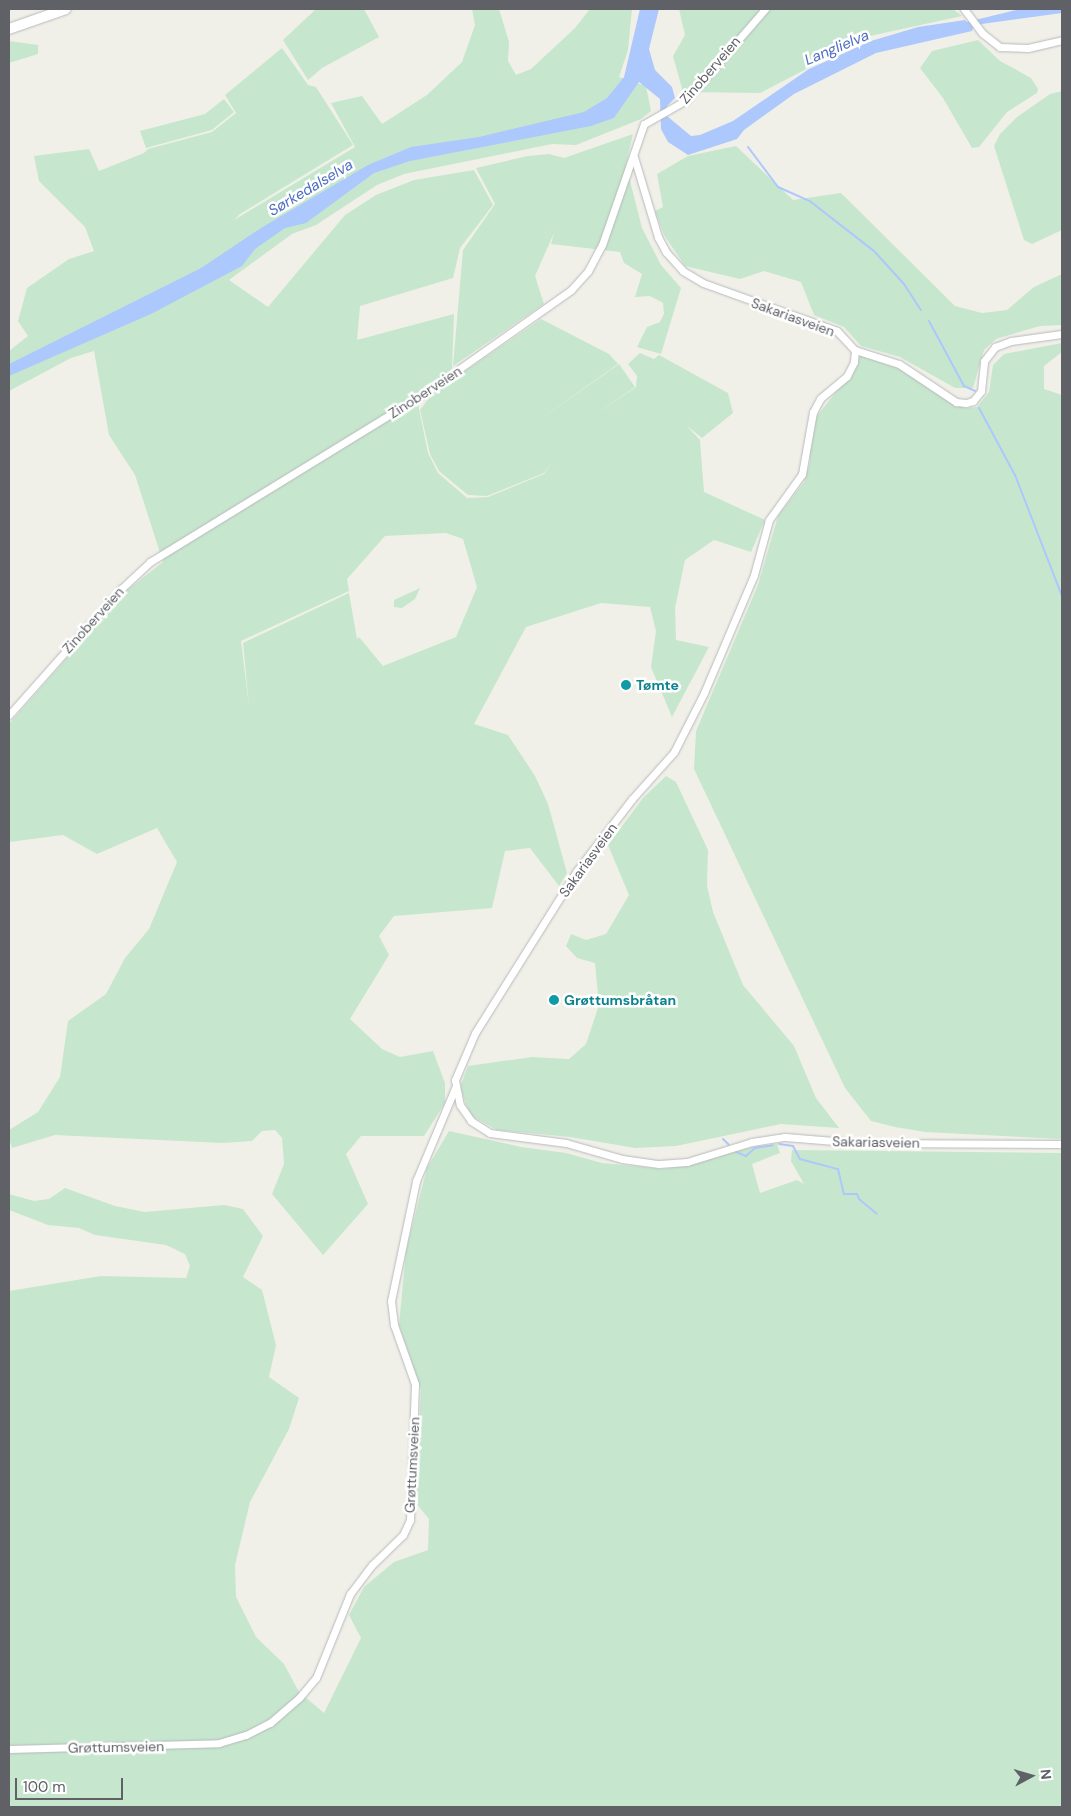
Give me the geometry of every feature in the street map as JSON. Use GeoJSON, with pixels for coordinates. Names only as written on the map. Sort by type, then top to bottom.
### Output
{"type":"FeatureCollection","features":[{"type":"Feature","properties":{"kind":"street"},"geometry":{"type":"LineString","coordinates":[[9,29],[66,9]]}},
{"type":"Feature","properties":{"kind":"street","name":"Zinoberveien"},"geometry":{"type":"LineString","coordinates":[[9,716],[121,589],[150,562],[425,393],[563,297],[588,271],[602,245],[634,157],[640,129],[659,115],[686,100],[764,9]]}},
{"type":"Feature","properties":{"kind":"street"},"geometry":{"type":"LineString","coordinates":[[964,9],[987,39],[1007,49],[1028,48],[1062,40]]}},
{"type":"Feature","properties":{"kind":"street","name":"Sakariasveien"},"geometry":{"type":"LineString","coordinates":[[634,157],[658,237],[666,252],[683,271],[702,283],[837,331],[855,350],[851,369],[820,399],[813,412],[802,474],[769,520],[754,575],[704,692],[674,752],[632,799],[576,872],[475,1033],[459,1066],[455,1088],[467,1116],[490,1133],[566,1143],[648,1164],[680,1163],[752,1142],[786,1137],[860,1143],[1062,1144]]}},
{"type":"Feature","properties":{"kind":"street"},"geometry":{"type":"LineString","coordinates":[[855,350],[900,364],[956,402],[966,403],[974,401],[981,391],[984,361],[995,347],[1011,340],[1062,334]]}},
{"type":"Feature","properties":{"kind":"street","name":"Grøttumsveien"},"geometry":{"type":"LineString","coordinates":[[9,1750],[191,1746],[228,1741],[276,1718],[316,1678],[350,1594],[372,1565],[403,1535],[410,1520],[415,1384],[394,1325],[391,1301],[416,1181],[455,1088]]}},
{"type":"Feature","properties":{"kind":"green space"},"geometry":{"type":"Polygon","coordinates":[[[316,9],[364,9],[379,37],[322,68],[308,80],[283,40],[316,9]]]}},
{"type":"Feature","properties":{"kind":"green space"},"geometry":{"type":"Polygon","coordinates":[[[472,9],[499,9],[509,42],[508,61],[516,75],[531,69],[575,28],[590,9],[632,9],[628,50],[619,77],[646,86],[651,111],[641,119],[576,145],[552,144],[404,174],[377,185],[316,225],[292,234],[229,280],[268,307],[345,215],[376,195],[414,180],[474,170],[493,205],[460,248],[453,278],[360,306],[357,340],[454,314],[452,370],[416,394],[428,453],[438,473],[467,498],[488,497],[544,474],[552,463],[544,473],[487,496],[468,495],[439,471],[430,454],[420,410],[432,394],[541,319],[609,354],[618,364],[529,427],[619,364],[635,387],[592,417],[636,387],[637,376],[628,364],[640,353],[654,359],[659,355],[728,393],[733,413],[702,438],[686,425],[700,440],[704,492],[765,520],[751,552],[714,540],[685,560],[675,608],[676,640],[709,647],[672,717],[651,667],[656,631],[650,607],[601,603],[526,627],[474,724],[508,735],[535,776],[548,804],[567,873],[559,886],[530,848],[505,851],[492,908],[394,916],[379,936],[389,955],[350,1019],[382,1049],[400,1057],[433,1051],[445,1083],[445,1103],[424,1136],[361,1136],[346,1154],[368,1204],[323,1255],[272,1194],[284,1164],[282,1138],[275,1130],[262,1131],[252,1141],[222,1143],[55,1135],[12,1148],[9,1130],[38,1112],[60,1077],[68,1021],[106,994],[125,958],[149,929],[177,862],[157,828],[97,854],[63,835],[9,842],[9,724],[126,591],[163,562],[135,475],[109,435],[94,351],[71,358],[9,391],[9,351],[28,336],[18,321],[27,288],[69,259],[94,251],[85,227],[39,181],[34,156],[89,149],[99,171],[144,153],[148,149],[212,132],[236,113],[225,95],[282,48],[308,85],[316,87],[353,145],[240,214],[234,220],[355,147],[331,103],[362,96],[382,124],[427,95],[462,62],[475,25],[472,9]],[[446,533],[385,536],[347,579],[349,591],[241,641],[249,706],[243,643],[349,593],[357,639],[359,637],[383,666],[456,637],[477,587],[463,539],[446,533]]]}},
{"type":"Feature","properties":{"kind":"green space"},"geometry":{"type":"Polygon","coordinates":[[[679,9],[953,9],[962,16],[870,36],[760,93],[683,92],[673,56],[685,35],[679,9]]]}},
{"type":"Feature","properties":{"kind":"green space"},"geometry":{"type":"Polygon","coordinates":[[[978,40],[1000,61],[1031,78],[1038,89],[1037,93],[1007,112],[979,147],[972,148],[943,98],[920,68],[932,51],[978,40]]]}},
{"type":"Feature","properties":{"kind":"green space"},"geometry":{"type":"Polygon","coordinates":[[[9,41],[38,45],[38,54],[9,63],[9,41]]]}},
{"type":"Feature","properties":{"kind":"green space"},"geometry":{"type":"Polygon","coordinates":[[[1062,91],[1062,230],[1032,244],[1024,240],[994,146],[1000,134],[1017,117],[1050,94],[1062,91]]]}},
{"type":"Feature","properties":{"kind":"green space"},"geometry":{"type":"Polygon","coordinates":[[[224,99],[234,112],[212,130],[146,148],[140,131],[205,114],[224,99]]]}},
{"type":"Feature","properties":{"kind":"green space"},"geometry":{"type":"Polygon","coordinates":[[[633,134],[626,165],[642,228],[661,265],[681,288],[661,354],[637,347],[647,327],[660,322],[664,314],[663,303],[650,296],[635,297],[642,274],[624,263],[620,252],[551,244],[554,233],[535,276],[544,304],[453,366],[463,250],[495,204],[476,168],[528,156],[549,154],[564,158],[633,134]]]}},
{"type":"Feature","properties":{"kind":"green space"},"geometry":{"type":"Polygon","coordinates":[[[736,146],[793,200],[841,193],[955,306],[982,313],[1007,310],[1034,287],[1062,274],[1062,325],[1040,326],[996,339],[984,350],[973,388],[955,388],[900,357],[861,346],[844,327],[814,315],[801,282],[764,271],[740,279],[685,266],[664,235],[655,211],[663,207],[657,174],[688,156],[736,146]]]}},
{"type":"Feature","properties":{"kind":"green space"},"geometry":{"type":"Polygon","coordinates":[[[1062,343],[1062,352],[1044,366],[1044,389],[1062,395],[1062,1139],[925,1132],[895,1127],[871,1121],[845,1088],[694,769],[696,731],[758,585],[778,516],[804,482],[810,462],[809,442],[813,421],[856,367],[860,356],[907,371],[965,408],[977,407],[989,392],[993,365],[1004,354],[1062,343]]]}},
{"type":"Feature","properties":{"kind":"green space"},"geometry":{"type":"Polygon","coordinates":[[[420,588],[415,599],[402,608],[394,607],[394,600],[420,588]]]}},
{"type":"Feature","properties":{"kind":"green space"},"geometry":{"type":"Polygon","coordinates":[[[666,776],[676,782],[708,850],[707,886],[713,912],[743,985],[794,1046],[816,1098],[839,1128],[781,1124],[676,1146],[635,1148],[570,1137],[497,1130],[470,1115],[460,1087],[468,1066],[532,1057],[569,1059],[586,1044],[599,1005],[595,963],[577,958],[566,946],[571,934],[586,940],[606,934],[629,895],[608,845],[643,798],[666,776]]]}},
{"type":"Feature","properties":{"kind":"green space"},"geometry":{"type":"Polygon","coordinates":[[[449,1131],[521,1147],[566,1153],[602,1163],[665,1169],[753,1147],[777,1144],[780,1153],[752,1164],[760,1193],[797,1180],[804,1184],[791,1161],[792,1150],[1062,1153],[1062,1807],[9,1807],[9,1291],[101,1276],[186,1278],[190,1266],[185,1254],[166,1245],[95,1235],[79,1228],[48,1225],[9,1210],[9,1194],[34,1201],[49,1199],[65,1188],[115,1206],[145,1212],[224,1205],[243,1209],[263,1236],[243,1277],[262,1290],[276,1345],[269,1377],[299,1398],[289,1429],[250,1502],[235,1565],[236,1597],[256,1637],[284,1664],[299,1692],[324,1713],[361,1638],[349,1615],[364,1587],[394,1562],[428,1550],[429,1519],[415,1502],[421,1390],[399,1325],[406,1251],[427,1168],[449,1131]]]}},
{"type":"Feature","properties":{"kind":"water"},"geometry":{"type":"Polygon","coordinates":[[[640,9],[659,9],[649,49],[655,70],[672,87],[675,98],[667,106],[667,116],[691,136],[700,135],[733,121],[809,69],[871,41],[918,27],[965,20],[967,22],[1020,9],[1062,9],[1062,13],[982,24],[973,28],[972,31],[876,53],[794,94],[744,130],[737,139],[688,155],[668,142],[661,129],[660,99],[639,82],[614,118],[591,126],[410,161],[374,173],[306,223],[285,228],[255,249],[242,266],[151,314],[9,376],[9,364],[201,268],[261,228],[368,165],[411,147],[479,137],[584,112],[607,98],[624,77],[640,9]]]}},
{"type":"Feature","properties":{"kind":"waterway"},"geometry":{"type":"LineString","coordinates":[[748,147],[778,187],[811,202],[874,251],[904,284],[921,310]]}},
{"type":"Feature","properties":{"kind":"waterway"},"geometry":{"type":"LineString","coordinates":[[929,321],[964,386],[975,391]]}},
{"type":"Feature","properties":{"kind":"waterway"},"geometry":{"type":"LineString","coordinates":[[979,408],[1015,475],[1062,596]]}},
{"type":"Feature","properties":{"kind":"waterway"},"geometry":{"type":"LineString","coordinates":[[723,1139],[729,1145]]}},
{"type":"Feature","properties":{"kind":"waterway"},"geometry":{"type":"LineString","coordinates":[[779,1144],[793,1146],[800,1159],[838,1169],[844,1194],[857,1194],[859,1199],[877,1214]]}},
{"type":"Feature","properties":{"kind":"waterway"},"geometry":{"type":"LineString","coordinates":[[734,1151],[746,1156],[755,1148],[773,1145]]}},
{"type":"Feature","properties":{"kind":"place","name":"Tømte"},"geometry":{"type":"Point","coordinates":[626,685]}},
{"type":"Feature","properties":{"kind":"place","name":"Grøttumsbråtan"},"geometry":{"type":"Point","coordinates":[554,1000]}},
{"type":"Feature","properties":{"kind":"water label","name":"Langlielva"},"geometry":{"type":"Point","coordinates":[837,48]}},
{"type":"Feature","properties":{"kind":"water label","name":"Sørkedalselva"},"geometry":{"type":"Point","coordinates":[311,188]}}]}
